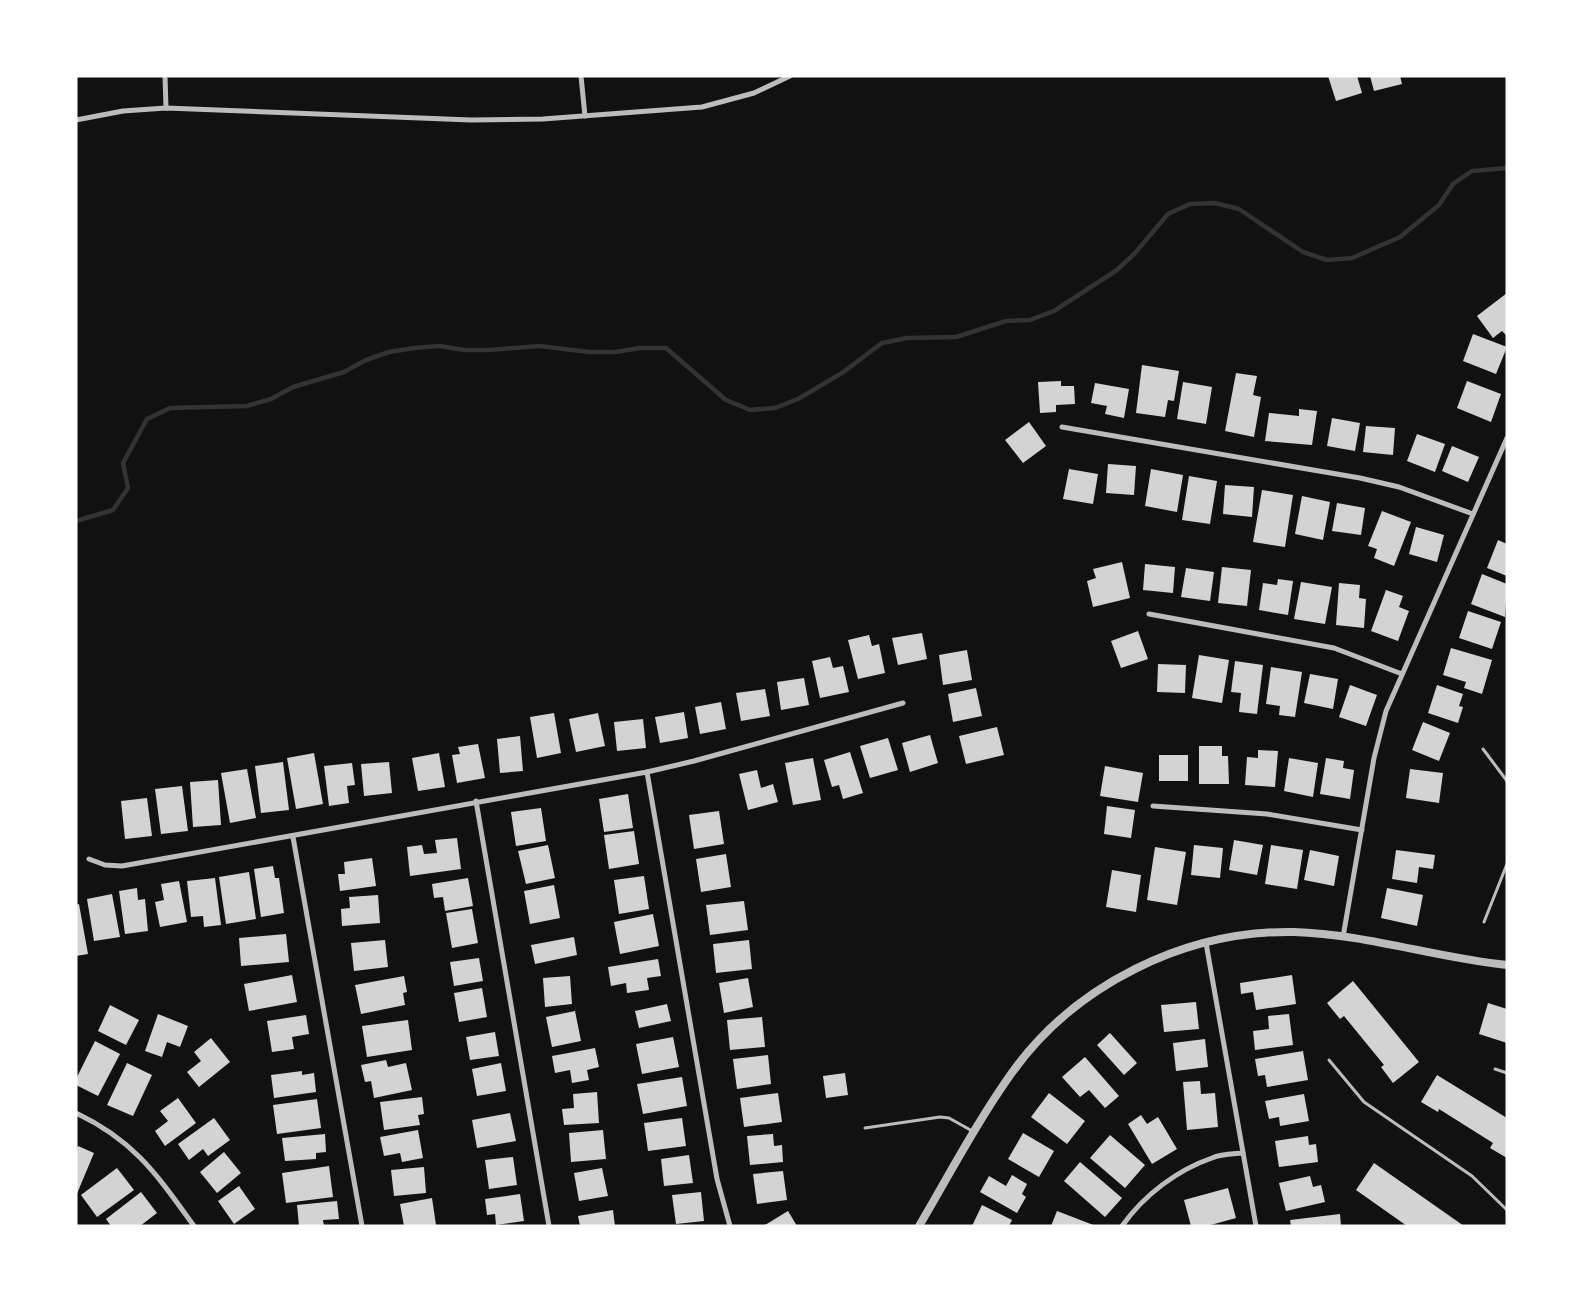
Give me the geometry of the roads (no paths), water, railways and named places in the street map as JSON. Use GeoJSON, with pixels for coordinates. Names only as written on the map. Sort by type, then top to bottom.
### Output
{"type":"FeatureCollection","features":[{"type":"Feature","properties":{"kind":"street"},"geometry":{"type":"LineString","coordinates":[[165,76],[166,108]]}},
{"type":"Feature","properties":{"kind":"street"},"geometry":{"type":"LineString","coordinates":[[581,76],[584,116]]}},
{"type":"Feature","properties":{"kind":"street"},"geometry":{"type":"LineString","coordinates":[[76,120],[122,111],[166,108],[480,120],[584,116],[702,107],[754,93],[790,76]]}},
{"type":"Feature","properties":{"kind":"street"},"geometry":{"type":"LineString","coordinates":[[1062,427],[1360,478],[1399,487],[1473,514]]}},
{"type":"Feature","properties":{"kind":"street"},"geometry":{"type":"LineString","coordinates":[[1343,937],[1379,734],[1402,674],[1507,438]]}},
{"type":"Feature","properties":{"kind":"street"},"geometry":{"type":"LineString","coordinates":[[1148,614],[1334,648],[1402,674]]}},
{"type":"Feature","properties":{"kind":"street"},"geometry":{"type":"LineString","coordinates":[[89,859],[105,865],[122,866],[293,837],[476,801],[647,772],[694,761],[903,703]]}},
{"type":"Feature","properties":{"kind":"street"},"geometry":{"type":"LineString","coordinates":[[647,772],[717,1179],[730,1226]]}},
{"type":"Feature","properties":{"kind":"street"},"geometry":{"type":"LineString","coordinates":[[476,801],[549,1226]]}},
{"type":"Feature","properties":{"kind":"street"},"geometry":{"type":"LineString","coordinates":[[1153,806],[1267,814],[1362,830]]}},
{"type":"Feature","properties":{"kind":"street"},"geometry":{"type":"LineString","coordinates":[[293,837],[362,1226]]}},
{"type":"Feature","properties":{"kind":"street"},"geometry":{"type":"LineString","coordinates":[[919,1226],[1011,1073],[1037,1042],[1067,1014],[1100,989],[1136,969],[1173,953],[1206,943],[1253,934],[1294,932],[1343,937],[1477,962],[1507,965]]}},
{"type":"Feature","properties":{"kind":"street"},"geometry":{"type":"LineString","coordinates":[[1206,943],[1256,1226]]}},
{"type":"Feature","properties":{"kind":"street"},"geometry":{"type":"LineString","coordinates":[[76,1113],[109,1130],[140,1156],[194,1226]]}},
{"type":"Feature","properties":{"kind":"street"},"geometry":{"type":"LineString","coordinates":[[1122,1226],[1141,1204],[1175,1176],[1214,1157],[1243,1153]]}},
{"type":"Feature","properties":{"kind":"lane"},"geometry":{"type":"LineString","coordinates":[[1483,749],[1507,781]]}},
{"type":"Feature","properties":{"kind":"lane"},"geometry":{"type":"LineString","coordinates":[[1484,922],[1507,864]]}},
{"type":"Feature","properties":{"kind":"lane"},"geometry":{"type":"LineString","coordinates":[[1329,1060],[1364,1102],[1472,1176],[1507,1210]]}},
{"type":"Feature","properties":{"kind":"lane"},"geometry":{"type":"LineString","coordinates":[[1495,1069],[1507,1073]]}},
{"type":"Feature","properties":{"kind":"lane"},"geometry":{"type":"LineString","coordinates":[[865,1128],[940,1117],[952,1120],[974,1132]]}},
{"type":"Feature","properties":{"kind":"waterway"},"geometry":{"type":"LineString","coordinates":[[76,521],[113,510],[128,488],[123,463],[147,419],[170,408],[247,406],[271,399],[293,387],[344,372],[366,360],[389,352],[439,346],[464,350],[539,346],[589,352],[666,348],[726,400],[750,410],[775,408],[798,399],[842,373],[882,343],[907,338],[956,337],[1006,321],[1030,320],[1054,311],[1117,270],[1135,253],[1168,214],[1190,204],[1215,203],[1239,209],[1303,252],[1327,260],[1352,258],[1400,237],[1439,205],[1453,184],[1472,171],[1507,168]]}}]}
